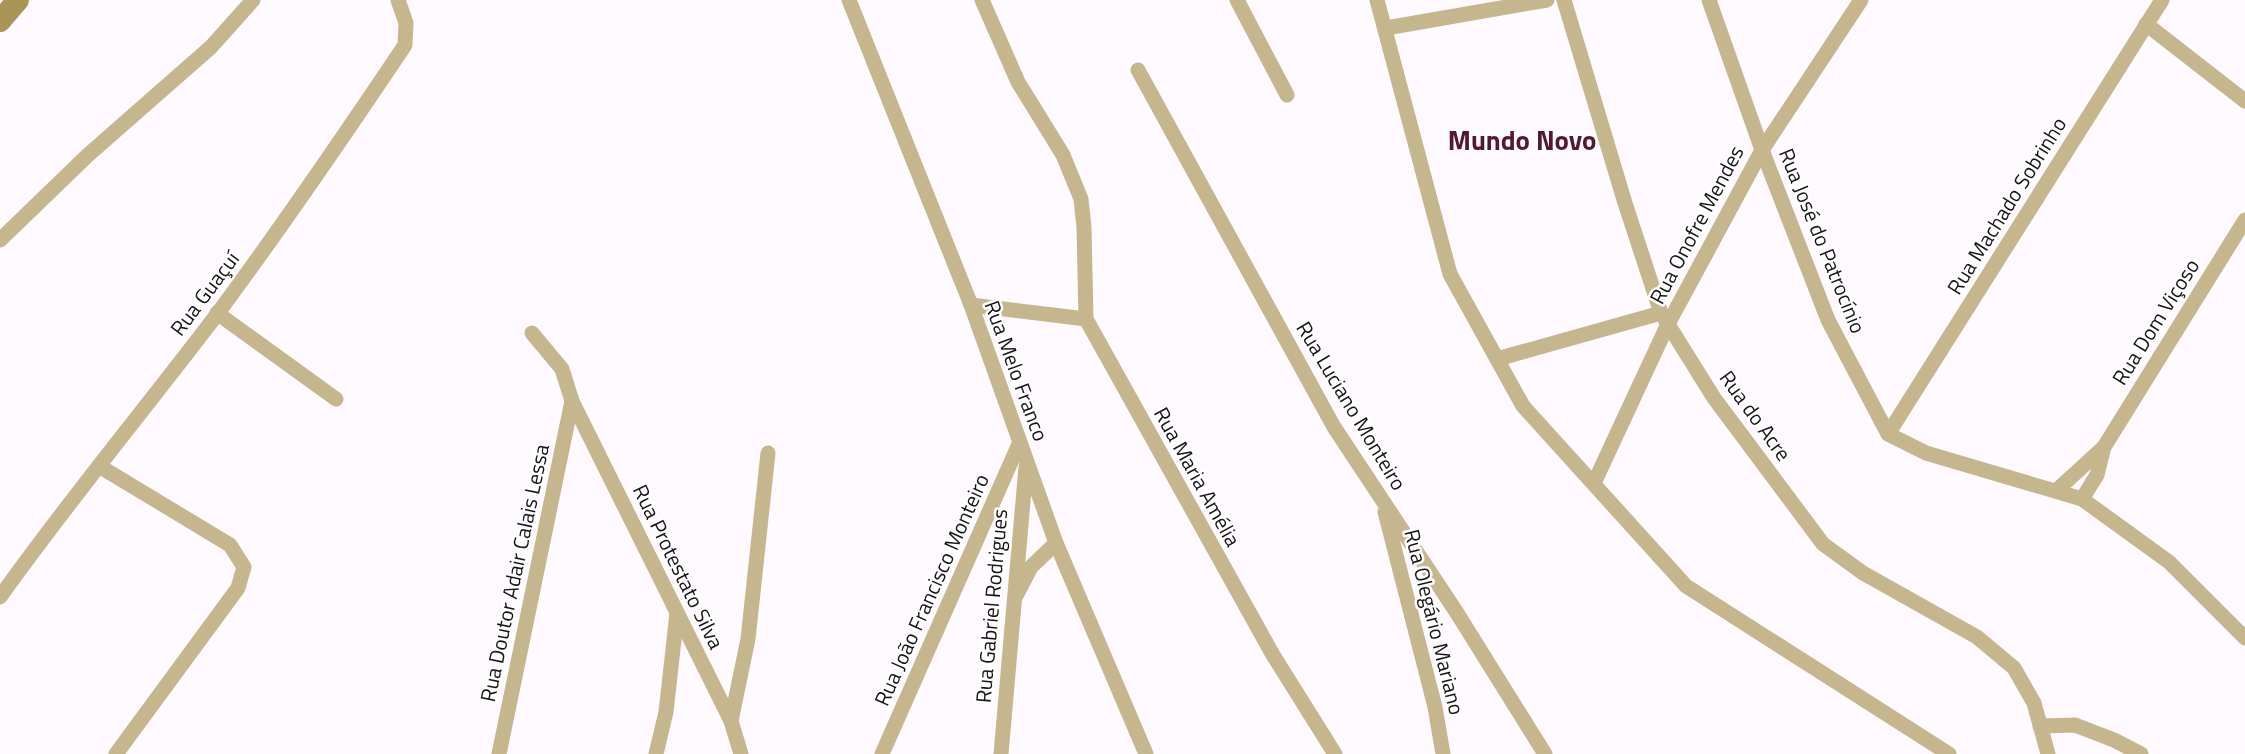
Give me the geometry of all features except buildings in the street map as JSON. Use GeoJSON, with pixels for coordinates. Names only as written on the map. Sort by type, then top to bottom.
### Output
{"type":"FeatureCollection","features":[{"type":"Feature","properties":{"kind":"main road"},"geometry":{"type":"LineString","coordinates":[[0,21],[18,0]]}},
{"type":"Feature","properties":{"kind":"street"},"geometry":{"type":"LineString","coordinates":[[0,240],[88,155],[211,47],[253,0]]}},
{"type":"Feature","properties":{"kind":"street","name":"Rua Guaçuí"},"geometry":{"type":"LineString","coordinates":[[0,597],[53,522],[217,313],[318,176],[405,45],[406,22],[398,0]]}},
{"type":"Feature","properties":{"kind":"street","name":"Rua Melo Franco"},"geometry":{"type":"LineString","coordinates":[[849,0],[971,305],[1056,543],[1146,754]]}},
{"type":"Feature","properties":{"kind":"street"},"geometry":{"type":"LineString","coordinates":[[971,305],[1086,319],[1084,226],[1081,199],[1063,155],[1018,82],[982,0]]}},
{"type":"Feature","properties":{"kind":"street"},"geometry":{"type":"LineString","coordinates":[[1237,0],[1287,95]]}},
{"type":"Feature","properties":{"kind":"street"},"geometry":{"type":"LineString","coordinates":[[1377,0],[1450,274],[1523,406],[1686,586],[1949,754]]}},
{"type":"Feature","properties":{"kind":"street"},"geometry":{"type":"LineString","coordinates":[[1386,28],[1547,0]]}},
{"type":"Feature","properties":{"kind":"street","name":"Rua do Acre"},"geometry":{"type":"LineString","coordinates":[[1564,0],[1625,203],[1664,318],[1714,398],[1823,544],[1863,573],[1984,643],[2014,668],[2034,703],[2048,754]]}},
{"type":"Feature","properties":{"kind":"street","name":"Rua José do Patrocínio"},"geometry":{"type":"LineString","coordinates":[[1709,0],[1762,150],[1828,320],[1888,434]]}},
{"type":"Feature","properties":{"kind":"street","name":"Rua Onofre Mendes"},"geometry":{"type":"LineString","coordinates":[[1594,483],[1664,318],[1762,150],[1861,0]]}},
{"type":"Feature","properties":{"kind":"street","name":"Rua Machado Sobrinho"},"geometry":{"type":"LineString","coordinates":[[1888,434],[2162,0]]}},
{"type":"Feature","properties":{"kind":"street"},"geometry":{"type":"LineString","coordinates":[[2146,24],[2245,101]]}},
{"type":"Feature","properties":{"kind":"street","name":"Rua Luciano Monteiro"},"geometry":{"type":"LineString","coordinates":[[1138,69],[1334,427],[1545,754]]}},
{"type":"Feature","properties":{"kind":"street","name":"Rua Dom Viçoso"},"geometry":{"type":"LineString","coordinates":[[2057,490],[2104,447],[2245,220]]}},
{"type":"Feature","properties":{"kind":"street"},"geometry":{"type":"LineString","coordinates":[[217,313],[336,399]]}},
{"type":"Feature","properties":{"kind":"street"},"geometry":{"type":"LineString","coordinates":[[1497,358],[1664,318]]}},
{"type":"Feature","properties":{"kind":"street","name":"Rua Maria Amélia"},"geometry":{"type":"LineString","coordinates":[[1086,319],[1273,655],[1335,754]]}},
{"type":"Feature","properties":{"kind":"street","name":"Rua Protestato Silva"},"geometry":{"type":"LineString","coordinates":[[532,333],[562,369],[572,401],[731,721],[741,754]]}},
{"type":"Feature","properties":{"kind":"street","name":"Rua Doutor Adair Calais Lessa"},"geometry":{"type":"LineString","coordinates":[[499,754],[572,401]]}},
{"type":"Feature","properties":{"kind":"street"},"geometry":{"type":"LineString","coordinates":[[1888,434],[1926,453],[2082,499],[2169,562],[2245,638]]}},
{"type":"Feature","properties":{"kind":"street","name":"Rua João Francisco Monteiro"},"geometry":{"type":"LineString","coordinates":[[882,754],[1020,444]]}},
{"type":"Feature","properties":{"kind":"street","name":"Rua Dom Viçoso"},"geometry":{"type":"LineString","coordinates":[[2082,499],[2097,475],[2104,447]]}},
{"type":"Feature","properties":{"kind":"street"},"geometry":{"type":"LineString","coordinates":[[731,721],[748,639],[768,453]]}},
{"type":"Feature","properties":{"kind":"street","name":"Rua Gabriel Rodrigues"},"geometry":{"type":"LineString","coordinates":[[1001,754],[1012,602],[1026,462]]}},
{"type":"Feature","properties":{"kind":"street"},"geometry":{"type":"LineString","coordinates":[[99,466],[230,545],[244,567],[238,588],[116,754]]}},
{"type":"Feature","properties":{"kind":"street","name":"Rua Olegário Mariano"},"geometry":{"type":"LineString","coordinates":[[1382,500],[1435,707],[1443,754]]}},
{"type":"Feature","properties":{"kind":"street"},"geometry":{"type":"LineString","coordinates":[[1012,602],[1031,567],[1056,543]]}},
{"type":"Feature","properties":{"kind":"street"},"geometry":{"type":"LineString","coordinates":[[656,754],[666,712],[677,613]]}},
{"type":"Feature","properties":{"kind":"street"},"geometry":{"type":"LineString","coordinates":[[2040,726],[2075,725],[2114,740],[2141,754]]}},
{"type":"Feature","properties":{"kind":"district","name":"Mundo Novo"},"geometry":{"type":"Point","coordinates":[1522,141]}}]}
